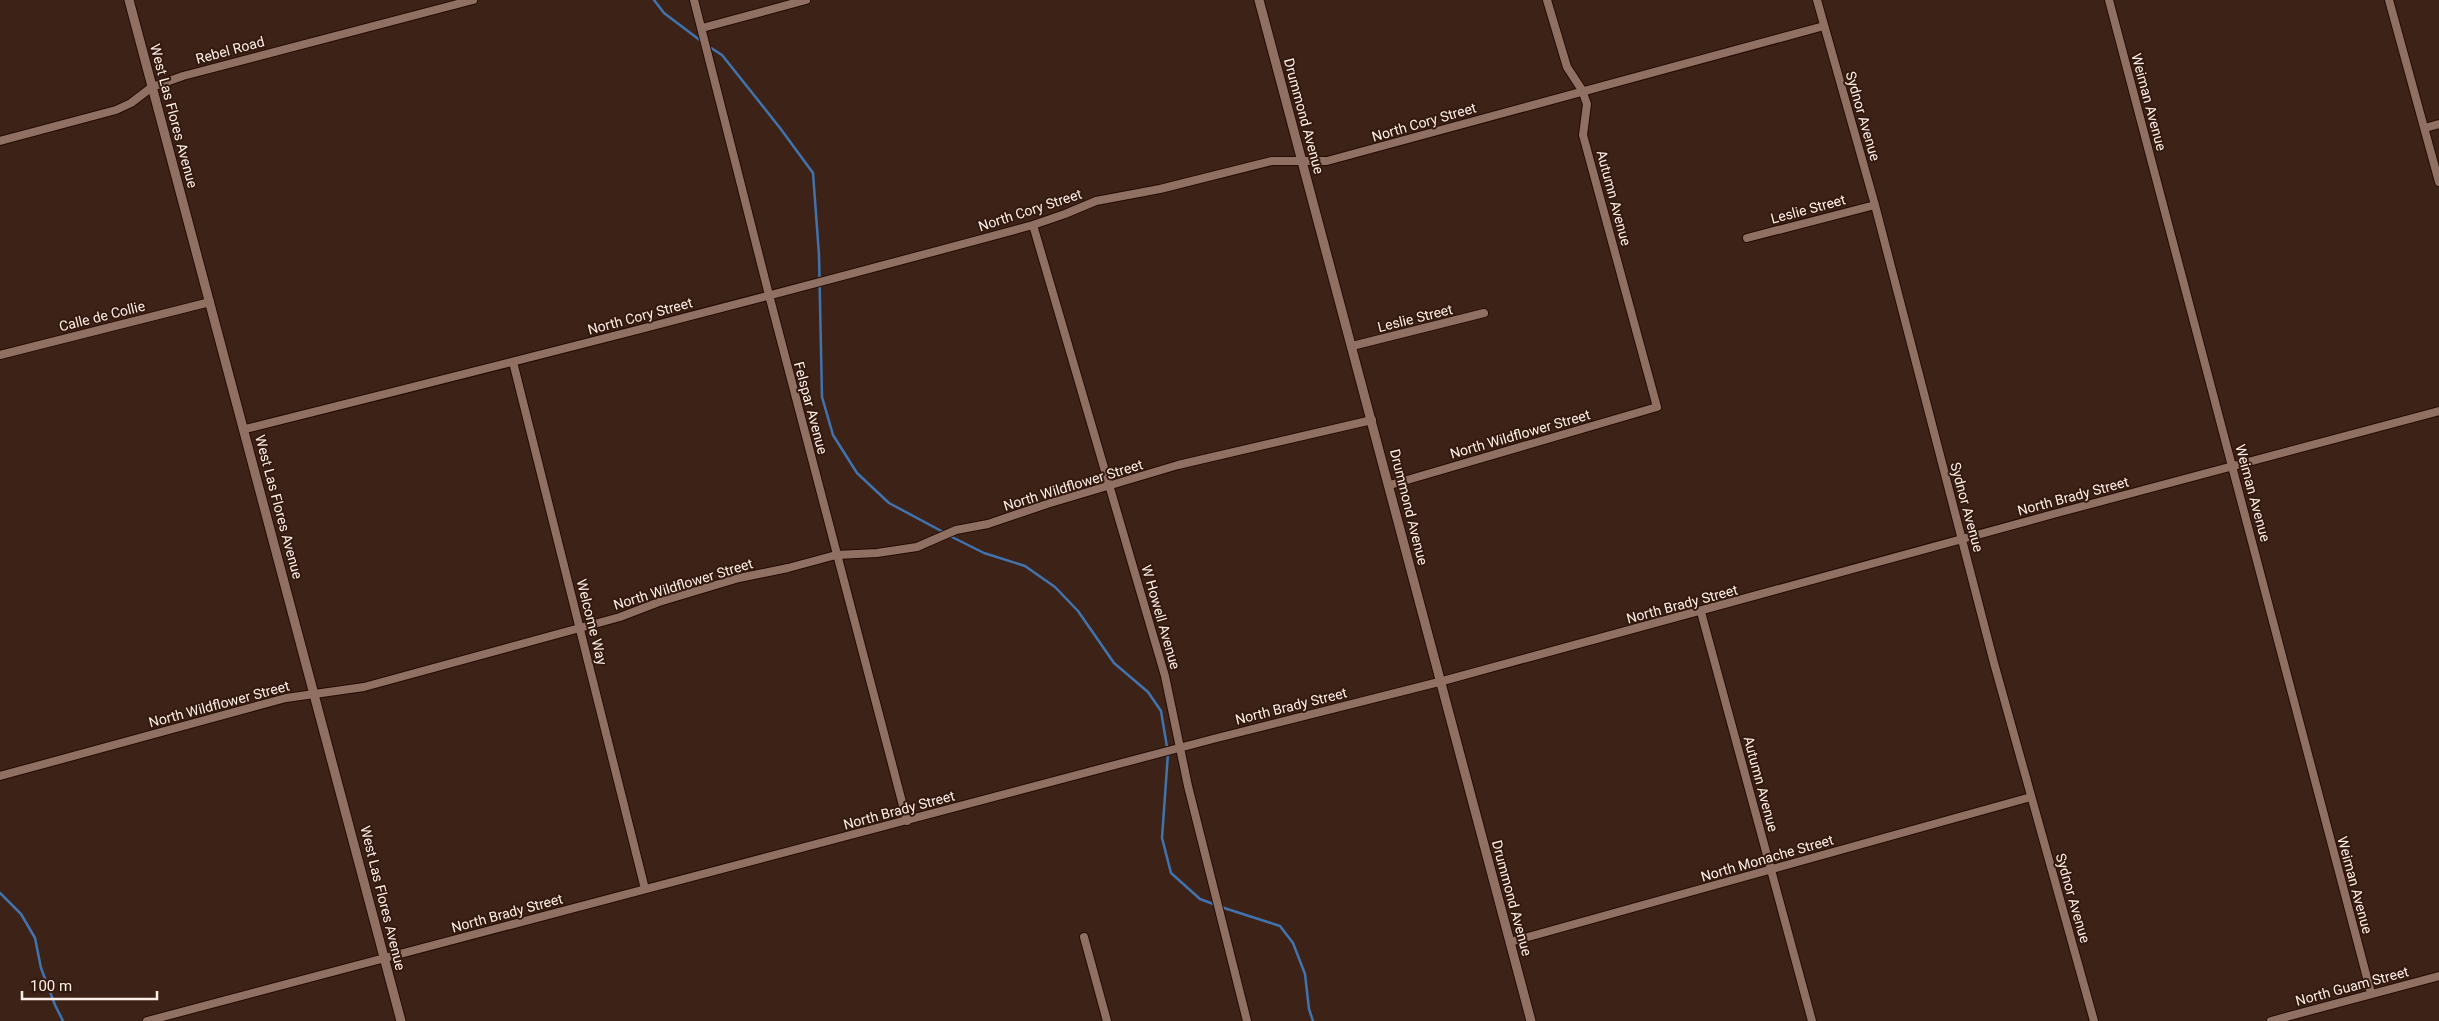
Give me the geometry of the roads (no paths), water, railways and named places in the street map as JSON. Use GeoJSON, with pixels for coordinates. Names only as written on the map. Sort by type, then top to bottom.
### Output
{"type":"FeatureCollection","features":[{"type":"Feature","properties":{"kind":"street","name":"West Las Flores Avenue"},"geometry":{"type":"LineString","coordinates":[[130,0],[401,1021]]}},
{"type":"Feature","properties":{"kind":"street","name":"Rebel Road"},"geometry":{"type":"LineString","coordinates":[[0,141],[116,110],[131,103],[152,87],[206,69],[473,0]]}},
{"type":"Feature","properties":{"kind":"street","name":"Felspar Avenue"},"geometry":{"type":"LineString","coordinates":[[694,0],[836,555],[907,821]]}},
{"type":"Feature","properties":{"kind":"street"},"geometry":{"type":"LineString","coordinates":[[702,28],[806,0]]}},
{"type":"Feature","properties":{"kind":"street","name":"Drummond Avenue"},"geometry":{"type":"LineString","coordinates":[[1260,0],[1390,486],[1439,682],[1531,1021]]}},
{"type":"Feature","properties":{"kind":"street","name":"Autumn Avenue"},"geometry":{"type":"LineString","coordinates":[[1547,0],[1567,67],[1582,90],[1587,104],[1583,135],[1657,407]]}},
{"type":"Feature","properties":{"kind":"street","name":"Sydnor Avenue"},"geometry":{"type":"LineString","coordinates":[[1817,0],[1875,205],[1994,663],[2094,1021]]}},
{"type":"Feature","properties":{"kind":"street","name":"Weiman Avenue"},"geometry":{"type":"LineString","coordinates":[[2109,0],[2371,993]]}},
{"type":"Feature","properties":{"kind":"street"},"geometry":{"type":"LineString","coordinates":[[2389,0],[2439,182]]}},
{"type":"Feature","properties":{"kind":"street","name":"North Cory Street"},"geometry":{"type":"LineString","coordinates":[[245,429],[512,362],[1033,225],[1096,201],[1160,189],[1272,161],[1328,161],[1582,90],[1824,26]]}},
{"type":"Feature","properties":{"kind":"street"},"geometry":{"type":"LineString","coordinates":[[2425,128],[2439,124]]}},
{"type":"Feature","properties":{"kind":"street","name":"Leslie Street"},"geometry":{"type":"LineString","coordinates":[[1747,238],[1875,205]]}},
{"type":"Feature","properties":{"kind":"street","name":"W Howell Avenue"},"geometry":{"type":"LineString","coordinates":[[1033,225],[1165,676],[1188,786],[1244,1020]]}},
{"type":"Feature","properties":{"kind":"street","name":"Calle de Collie"},"geometry":{"type":"LineString","coordinates":[[0,355],[210,302]]}},
{"type":"Feature","properties":{"kind":"street","name":"Leslie Street"},"geometry":{"type":"LineString","coordinates":[[1352,346],[1484,313]]}},
{"type":"Feature","properties":{"kind":"street","name":"Welcome Way"},"geometry":{"type":"LineString","coordinates":[[512,362],[645,889]]}},
{"type":"Feature","properties":{"kind":"street","name":"North Wildflower Street"},"geometry":{"type":"LineString","coordinates":[[1390,486],[1657,407]]}},
{"type":"Feature","properties":{"kind":"street","name":"North Brady Street"},"geometry":{"type":"LineString","coordinates":[[147,1021],[1181,748],[1439,682],[2439,411]]}},
{"type":"Feature","properties":{"kind":"street","name":"North Wildflower Street"},"geometry":{"type":"LineString","coordinates":[[0,776],[286,698],[364,687],[580,628],[739,578],[788,568],[836,555],[878,553],[918,547],[956,530],[988,524],[1178,466],[1372,420]]}},
{"type":"Feature","properties":{"kind":"street","name":"Autumn Avenue"},"geometry":{"type":"LineString","coordinates":[[1701,612],[1812,1021]]}},
{"type":"Feature","properties":{"kind":"street","name":"North Monache Street"},"geometry":{"type":"LineString","coordinates":[[1510,942],[2031,796]]}},
{"type":"Feature","properties":{"kind":"street"},"geometry":{"type":"LineString","coordinates":[[1084,937],[1107,1021]]}},
{"type":"Feature","properties":{"kind":"street","name":"North Guam Street"},"geometry":{"type":"LineString","coordinates":[[2271,1021],[2439,976]]}},
{"type":"Feature","properties":{"kind":"waterway"},"geometry":{"type":"LineString","coordinates":[[654,0],[664,13],[701,41]]}},
{"type":"Feature","properties":{"kind":"waterway"},"geometry":{"type":"LineString","coordinates":[[708,46],[722,55],[813,173],[819,255],[822,397],[833,435],[857,473],[889,503],[945,533]]}},
{"type":"Feature","properties":{"kind":"waterway"},"geometry":{"type":"LineString","coordinates":[[950,536],[984,553],[1025,566],[1055,587],[1078,611],[1114,663],[1148,692],[1161,711],[1168,753],[1162,838],[1171,873],[1200,899],[1216,905]]}},
{"type":"Feature","properties":{"kind":"waterway"},"geometry":{"type":"LineString","coordinates":[[0,893],[21,914],[35,938],[41,968],[63,1021]]}},
{"type":"Feature","properties":{"kind":"waterway"},"geometry":{"type":"LineString","coordinates":[[1221,907],[1280,926],[1293,943],[1305,974],[1309,1009],[1313,1021]]}}]}
